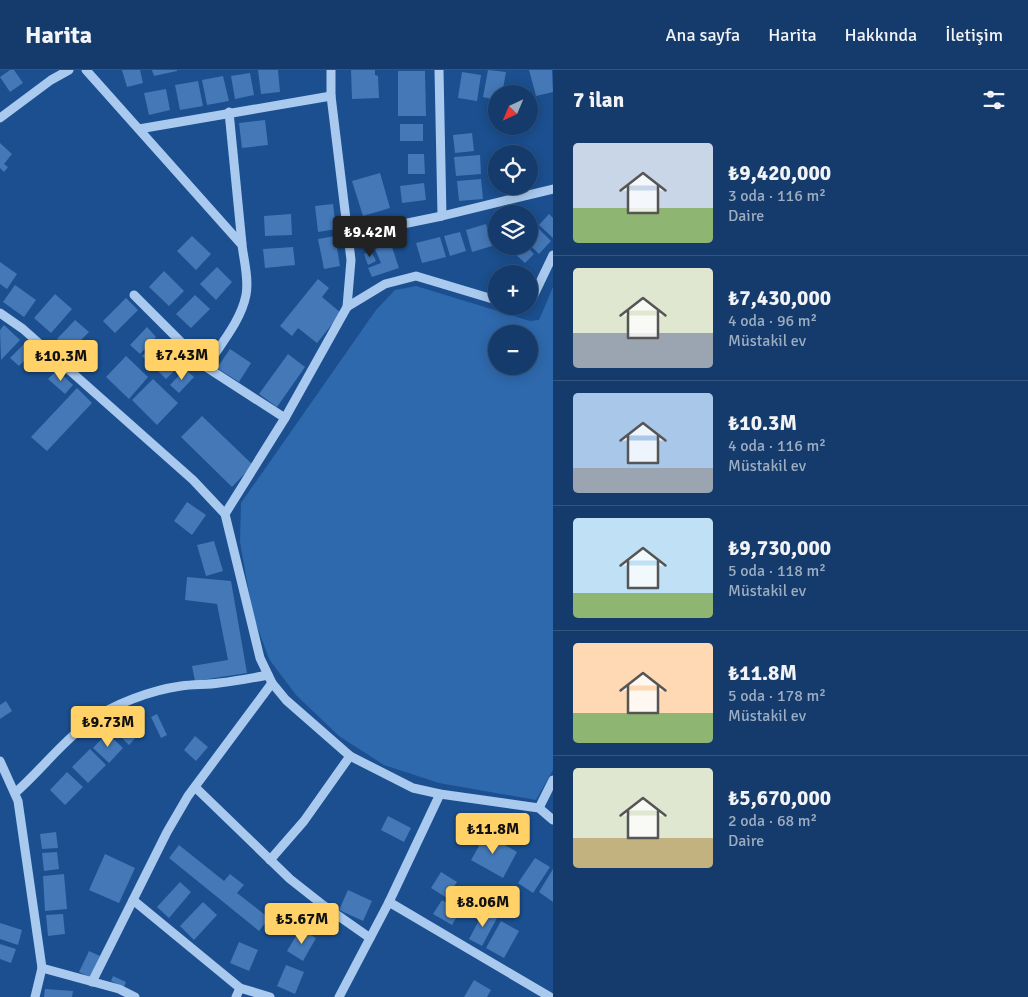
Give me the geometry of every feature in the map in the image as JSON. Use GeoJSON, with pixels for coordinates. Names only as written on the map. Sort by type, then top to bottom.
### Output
{"type":"FeatureCollection","features":[{"type":"Feature","properties":{"kind":"street"},"geometry":{"type":"LineString","coordinates":[[0,118],[51,80],[70,70]]}},
{"type":"Feature","properties":{"kind":"street"},"geometry":{"type":"LineString","coordinates":[[86,70],[242,245]]}},
{"type":"Feature","properties":{"kind":"street"},"geometry":{"type":"LineString","coordinates":[[225,514],[285,418],[347,307],[351,260],[331,96],[331,70]]}},
{"type":"Feature","properties":{"kind":"street"},"geometry":{"type":"LineString","coordinates":[[439,70],[442,216]]}},
{"type":"Feature","properties":{"kind":"street"},"geometry":{"type":"LineString","coordinates":[[139,129],[229,112],[331,96]]}},
{"type":"Feature","properties":{"kind":"street"},"geometry":{"type":"LineString","coordinates":[[206,367],[236,320],[243,306],[246,294],[247,281],[229,112]]}},
{"type":"Feature","properties":{"kind":"street"},"geometry":{"type":"LineString","coordinates":[[349,235],[442,216],[553,189]]}},
{"type":"Feature","properties":{"kind":"street"},"geometry":{"type":"LineString","coordinates":[[538,286],[553,255]]}},
{"type":"Feature","properties":{"kind":"street"},"geometry":{"type":"LineString","coordinates":[[347,307],[385,284],[416,276],[488,298]]}},
{"type":"Feature","properties":{"kind":"street"},"geometry":{"type":"LineString","coordinates":[[134,295],[206,367],[285,418]]}},
{"type":"Feature","properties":{"kind":"street"},"geometry":{"type":"LineString","coordinates":[[0,313],[23,329],[193,480],[225,514],[260,658],[270,679],[286,700],[350,756],[413,788],[440,794],[539,808],[553,820]]}},
{"type":"Feature","properties":{"kind":"street"},"geometry":{"type":"LineString","coordinates":[[92,982],[167,832],[195,787],[270,679]]}},
{"type":"Feature","properties":{"kind":"street"},"geometry":{"type":"LineString","coordinates":[[15,792],[90,721],[111,708],[144,696],[181,686],[270,679]]}},
{"type":"Feature","properties":{"kind":"street"},"geometry":{"type":"LineString","coordinates":[[270,860],[304,821],[350,756]]}},
{"type":"Feature","properties":{"kind":"street"},"geometry":{"type":"LineString","coordinates":[[0,761],[18,801],[42,968],[35,997]]}},
{"type":"Feature","properties":{"kind":"street"},"geometry":{"type":"LineString","coordinates":[[539,808],[553,780]]}},
{"type":"Feature","properties":{"kind":"street"},"geometry":{"type":"LineString","coordinates":[[195,787],[290,879],[370,938]]}},
{"type":"Feature","properties":{"kind":"street"},"geometry":{"type":"LineString","coordinates":[[339,997],[389,902],[440,794]]}},
{"type":"Feature","properties":{"kind":"street"},"geometry":{"type":"LineString","coordinates":[[133,900],[240,988],[270,997]]}},
{"type":"Feature","properties":{"kind":"street"},"geometry":{"type":"LineString","coordinates":[[389,902],[550,997]]}},
{"type":"Feature","properties":{"kind":"street"},"geometry":{"type":"LineString","coordinates":[[42,968],[119,989],[135,997]]}},
{"type":"Feature","properties":{"kind":"street"},"geometry":{"type":"LineString","coordinates":[[236,997],[240,988]]}},
{"type":"Feature","properties":{"kind":"shaded area"},"geometry":{"type":"Polygon","coordinates":[[[416,286],[488,308],[488,315],[510,315],[530,321],[539,320],[553,287],[553,770],[536,800],[439,783],[384,765],[339,736],[296,695],[269,659],[253,615],[240,542],[241,503],[376,310],[395,290],[416,286]]]}},
{"type":"Feature","properties":{"kind":"building"},"geometry":{"type":"Polygon","coordinates":[[[10,70],[14,70],[23,83],[10,92],[0,77],[10,70]]]}},
{"type":"Feature","properties":{"kind":"building"},"geometry":{"type":"Polygon","coordinates":[[[122,70],[140,70],[143,83],[127,87],[122,70]]]}},
{"type":"Feature","properties":{"kind":"building"},"geometry":{"type":"Polygon","coordinates":[[[152,70],[177,70],[177,71],[154,76],[152,70]]]}},
{"type":"Feature","properties":{"kind":"building"},"geometry":{"type":"Polygon","coordinates":[[[258,70],[278,70],[280,92],[261,94],[258,70]]]}},
{"type":"Feature","properties":{"kind":"building"},"geometry":{"type":"Polygon","coordinates":[[[351,70],[375,70],[375,75],[378,76],[379,98],[352,99],[351,70]]]}},
{"type":"Feature","properties":{"kind":"building"},"geometry":{"type":"Polygon","coordinates":[[[488,70],[506,72],[504,85],[488,85],[488,98],[483,97],[488,70]]]}},
{"type":"Feature","properties":{"kind":"building"},"geometry":{"type":"Polygon","coordinates":[[[529,70],[552,70],[553,92],[538,96],[538,85],[533,85],[529,70]]]}},
{"type":"Feature","properties":{"kind":"building"},"geometry":{"type":"Polygon","coordinates":[[[398,71],[425,71],[426,116],[398,116],[398,71]]]}},
{"type":"Feature","properties":{"kind":"building"},"geometry":{"type":"Polygon","coordinates":[[[462,72],[481,75],[477,101],[458,98],[462,72]]]}},
{"type":"Feature","properties":{"kind":"building"},"geometry":{"type":"Polygon","coordinates":[[[250,73],[254,95],[235,99],[231,76],[250,73]]]}},
{"type":"Feature","properties":{"kind":"building"},"geometry":{"type":"Polygon","coordinates":[[[223,76],[229,101],[207,105],[202,80],[223,76]]]}},
{"type":"Feature","properties":{"kind":"building"},"geometry":{"type":"Polygon","coordinates":[[[198,81],[203,106],[180,110],[175,85],[198,81]]]}},
{"type":"Feature","properties":{"kind":"building"},"geometry":{"type":"Polygon","coordinates":[[[166,89],[170,110],[149,115],[144,93],[166,89]]]}},
{"type":"Feature","properties":{"kind":"building"},"geometry":{"type":"Polygon","coordinates":[[[265,120],[268,145],[242,148],[239,123],[265,120]]]}},
{"type":"Feature","properties":{"kind":"building"},"geometry":{"type":"Polygon","coordinates":[[[400,124],[423,124],[423,141],[400,141],[400,124]]]}},
{"type":"Feature","properties":{"kind":"building"},"geometry":{"type":"Polygon","coordinates":[[[472,133],[474,151],[455,153],[453,135],[472,133]]]}},
{"type":"Feature","properties":{"kind":"building"},"geometry":{"type":"Polygon","coordinates":[[[0,143],[12,154],[4,164],[8,167],[4,172],[0,168],[0,143]]]}},
{"type":"Feature","properties":{"kind":"building"},"geometry":{"type":"Polygon","coordinates":[[[408,154],[424,154],[425,174],[408,174],[408,154]]]}},
{"type":"Feature","properties":{"kind":"building"},"geometry":{"type":"Polygon","coordinates":[[[480,155],[481,174],[456,176],[454,157],[480,155]]]}},
{"type":"Feature","properties":{"kind":"building"},"geometry":{"type":"Polygon","coordinates":[[[380,173],[390,208],[363,216],[352,181],[380,173]]]}},
{"type":"Feature","properties":{"kind":"building"},"geometry":{"type":"Polygon","coordinates":[[[481,179],[483,199],[459,201],[457,181],[481,179]]]}},
{"type":"Feature","properties":{"kind":"building"},"geometry":{"type":"Polygon","coordinates":[[[424,183],[426,200],[402,203],[400,186],[424,183]]]}},
{"type":"Feature","properties":{"kind":"building"},"geometry":{"type":"Polygon","coordinates":[[[333,204],[336,229],[318,232],[315,206],[333,204]]]}},
{"type":"Feature","properties":{"kind":"building"},"geometry":{"type":"Polygon","coordinates":[[[291,214],[292,235],[265,236],[264,216],[291,214]]]}},
{"type":"Feature","properties":{"kind":"building"},"geometry":{"type":"Polygon","coordinates":[[[549,214],[553,218],[553,238],[539,225],[549,214]]]}},
{"type":"Feature","properties":{"kind":"building"},"geometry":{"type":"Polygon","coordinates":[[[486,224],[488,247],[472,252],[466,230],[486,224]]]}},
{"type":"Feature","properties":{"kind":"building"},"geometry":{"type":"Polygon","coordinates":[[[538,228],[551,241],[538,253],[538,228]]]}},
{"type":"Feature","properties":{"kind":"building"},"geometry":{"type":"Polygon","coordinates":[[[460,232],[466,251],[450,256],[444,236],[460,232]]]}},
{"type":"Feature","properties":{"kind":"building"},"geometry":{"type":"Polygon","coordinates":[[[192,236],[211,254],[196,270],[177,251],[192,236]]]}},
{"type":"Feature","properties":{"kind":"building"},"geometry":{"type":"Polygon","coordinates":[[[335,236],[340,266],[324,269],[318,239],[335,236]]]}},
{"type":"Feature","properties":{"kind":"building"},"geometry":{"type":"Polygon","coordinates":[[[440,237],[446,257],[422,263],[416,243],[440,237]]]}},
{"type":"Feature","properties":{"kind":"building"},"geometry":{"type":"Polygon","coordinates":[[[391,244],[399,268],[372,277],[368,268],[381,263],[375,249],[391,244]]]}},
{"type":"Feature","properties":{"kind":"building"},"geometry":{"type":"Polygon","coordinates":[[[293,247],[295,265],[265,268],[263,249],[293,247]]]}},
{"type":"Feature","properties":{"kind":"building"},"geometry":{"type":"Polygon","coordinates":[[[371,251],[376,261],[368,265],[364,254],[371,251]]]}},
{"type":"Feature","properties":{"kind":"building"},"geometry":{"type":"Polygon","coordinates":[[[516,255],[533,255],[525,263],[516,255]]]}},
{"type":"Feature","properties":{"kind":"building"},"geometry":{"type":"Polygon","coordinates":[[[0,262],[17,274],[7,289],[0,284],[0,262]]]}},
{"type":"Feature","properties":{"kind":"building"},"geometry":{"type":"Polygon","coordinates":[[[217,267],[232,282],[216,300],[200,284],[217,267]]]}},
{"type":"Feature","properties":{"kind":"building"},"geometry":{"type":"Polygon","coordinates":[[[164,271],[184,291],[169,306],[149,287],[164,271]]]}},
{"type":"Feature","properties":{"kind":"building"},"geometry":{"type":"Polygon","coordinates":[[[318,279],[329,288],[322,297],[341,313],[317,343],[298,328],[292,336],[280,326],[318,279]]]}},
{"type":"Feature","properties":{"kind":"building"},"geometry":{"type":"Polygon","coordinates":[[[15,285],[36,300],[24,317],[3,302],[15,285]]]}},
{"type":"Feature","properties":{"kind":"building"},"geometry":{"type":"Polygon","coordinates":[[[55,294],[72,309],[51,333],[34,318],[55,294]]]}},
{"type":"Feature","properties":{"kind":"building"},"geometry":{"type":"Polygon","coordinates":[[[195,295],[210,309],[191,328],[176,314],[195,295]]]}},
{"type":"Feature","properties":{"kind":"building"},"geometry":{"type":"Polygon","coordinates":[[[126,298],[138,310],[115,333],[103,321],[126,298]]]}},
{"type":"Feature","properties":{"kind":"building"},"geometry":{"type":"Polygon","coordinates":[[[75,320],[89,332],[70,351],[57,339],[75,320]]]}},
{"type":"Feature","properties":{"kind":"building"},"geometry":{"type":"Polygon","coordinates":[[[4,325],[20,340],[1,360],[0,330],[4,325]]]}},
{"type":"Feature","properties":{"kind":"building"},"geometry":{"type":"Polygon","coordinates":[[[147,327],[156,337],[140,354],[130,345],[147,327]]]}},
{"type":"Feature","properties":{"kind":"building"},"geometry":{"type":"Polygon","coordinates":[[[159,339],[171,351],[154,368],[142,356],[159,339]]]}},
{"type":"Feature","properties":{"kind":"building"},"geometry":{"type":"Polygon","coordinates":[[[25,343],[33,351],[19,366],[10,358],[25,343]]]}},
{"type":"Feature","properties":{"kind":"building"},"geometry":{"type":"Polygon","coordinates":[[[230,349],[251,363],[239,382],[217,368],[230,349]]]}},
{"type":"Feature","properties":{"kind":"building"},"geometry":{"type":"Polygon","coordinates":[[[173,353],[183,362],[166,379],[157,370],[173,353]]]}},
{"type":"Feature","properties":{"kind":"building"},"geometry":{"type":"Polygon","coordinates":[[[288,354],[305,367],[277,407],[259,394],[288,354]]]}},
{"type":"Feature","properties":{"kind":"building"},"geometry":{"type":"Polygon","coordinates":[[[126,356],[148,377],[129,399],[106,377],[126,356]]]}},
{"type":"Feature","properties":{"kind":"building"},"geometry":{"type":"Polygon","coordinates":[[[185,369],[194,377],[179,393],[170,385],[185,369]]]}},
{"type":"Feature","properties":{"kind":"building"},"geometry":{"type":"Polygon","coordinates":[[[57,370],[73,385],[65,394],[48,379],[57,370]]]}},
{"type":"Feature","properties":{"kind":"building"},"geometry":{"type":"Polygon","coordinates":[[[153,379],[178,403],[157,425],[132,400],[153,379]]]}},
{"type":"Feature","properties":{"kind":"building"},"geometry":{"type":"Polygon","coordinates":[[[77,388],[92,403],[47,451],[31,437],[77,388]]]}},
{"type":"Feature","properties":{"kind":"building"},"geometry":{"type":"Polygon","coordinates":[[[202,416],[253,465],[232,487],[181,437],[202,416]]]}},
{"type":"Feature","properties":{"kind":"building"},"geometry":{"type":"Polygon","coordinates":[[[187,502],[206,515],[192,535],[174,521],[187,502]]]}},
{"type":"Feature","properties":{"kind":"building"},"geometry":{"type":"Polygon","coordinates":[[[214,541],[223,571],[206,576],[197,545],[214,541]]]}},
{"type":"Feature","properties":{"kind":"building"},"geometry":{"type":"Polygon","coordinates":[[[187,577],[231,581],[247,673],[195,681],[192,666],[228,660],[217,604],[185,600],[187,577]]]}},
{"type":"Feature","properties":{"kind":"building"},"geometry":{"type":"Polygon","coordinates":[[[6,701],[12,711],[0,719],[0,705],[6,701]]]}},
{"type":"Feature","properties":{"kind":"building"},"geometry":{"type":"Polygon","coordinates":[[[157,714],[167,735],[161,738],[151,717],[157,714]]]}},
{"type":"Feature","properties":{"kind":"building"},"geometry":{"type":"Polygon","coordinates":[[[127,721],[140,733],[129,745],[116,732],[127,721]]]}},
{"type":"Feature","properties":{"kind":"building"},"geometry":{"type":"Polygon","coordinates":[[[107,733],[123,748],[109,763],[93,748],[107,733]]]}},
{"type":"Feature","properties":{"kind":"building"},"geometry":{"type":"Polygon","coordinates":[[[195,736],[208,747],[196,761],[184,750],[195,736]]]}},
{"type":"Feature","properties":{"kind":"building"},"geometry":{"type":"Polygon","coordinates":[[[90,749],[106,765],[88,783],[72,767],[90,749]]]}},
{"type":"Feature","properties":{"kind":"building"},"geometry":{"type":"Polygon","coordinates":[[[67,772],[83,787],[65,805],[50,790],[67,772]]]}},
{"type":"Feature","properties":{"kind":"building"},"geometry":{"type":"Polygon","coordinates":[[[388,816],[411,828],[404,842],[381,830],[388,816]]]}},
{"type":"Feature","properties":{"kind":"building"},"geometry":{"type":"Polygon","coordinates":[[[481,831],[517,852],[503,878],[471,860],[479,846],[474,842],[481,831]]]}},
{"type":"Feature","properties":{"kind":"building"},"geometry":{"type":"Polygon","coordinates":[[[56,832],[58,848],[42,849],[40,834],[56,832]]]}},
{"type":"Feature","properties":{"kind":"building"},"geometry":{"type":"Polygon","coordinates":[[[179,845],[224,881],[230,874],[244,885],[237,893],[269,918],[259,931],[169,858],[179,845]]]}},
{"type":"Feature","properties":{"kind":"building"},"geometry":{"type":"Polygon","coordinates":[[[57,852],[59,869],[44,871],[42,853],[57,852]]]}},
{"type":"Feature","properties":{"kind":"building"},"geometry":{"type":"Polygon","coordinates":[[[105,854],[135,868],[119,903],[89,890],[105,854]]]}},
{"type":"Feature","properties":{"kind":"building"},"geometry":{"type":"Polygon","coordinates":[[[535,858],[550,867],[533,893],[518,883],[535,858]]]}},
{"type":"Feature","properties":{"kind":"building"},"geometry":{"type":"Polygon","coordinates":[[[553,869],[553,902],[539,892],[553,869]]]}},
{"type":"Feature","properties":{"kind":"building"},"geometry":{"type":"Polygon","coordinates":[[[441,872],[457,882],[451,891],[470,903],[466,910],[431,888],[441,872]]]}},
{"type":"Feature","properties":{"kind":"building"},"geometry":{"type":"Polygon","coordinates":[[[64,874],[67,909],[45,911],[43,876],[64,874]]]}},
{"type":"Feature","properties":{"kind":"building"},"geometry":{"type":"Polygon","coordinates":[[[180,882],[191,892],[169,918],[157,907],[180,882]]]}},
{"type":"Feature","properties":{"kind":"building"},"geometry":{"type":"Polygon","coordinates":[[[348,890],[372,901],[363,921],[339,910],[348,890]]]}},
{"type":"Feature","properties":{"kind":"building"},"geometry":{"type":"Polygon","coordinates":[[[442,900],[460,911],[452,925],[433,914],[442,900]]]}},
{"type":"Feature","properties":{"kind":"building"},"geometry":{"type":"Polygon","coordinates":[[[203,902],[217,915],[194,940],[180,926],[203,902]]]}},
{"type":"Feature","properties":{"kind":"building"},"geometry":{"type":"Polygon","coordinates":[[[484,911],[497,918],[482,946],[469,939],[484,911]]]}},
{"type":"Feature","properties":{"kind":"building"},"geometry":{"type":"Polygon","coordinates":[[[63,914],[65,934],[48,936],[46,915],[63,914]]]}},
{"type":"Feature","properties":{"kind":"building"},"geometry":{"type":"Polygon","coordinates":[[[501,921],[519,931],[504,958],[486,948],[501,921]]]}},
{"type":"Feature","properties":{"kind":"building"},"geometry":{"type":"Polygon","coordinates":[[[0,923],[22,930],[18,945],[0,939],[0,923]]]}},
{"type":"Feature","properties":{"kind":"building"},"geometry":{"type":"Polygon","coordinates":[[[300,929],[316,938],[303,961],[287,951],[300,929]]]}},
{"type":"Feature","properties":{"kind":"building"},"geometry":{"type":"Polygon","coordinates":[[[239,942],[258,950],[249,971],[230,963],[239,942]]]}},
{"type":"Feature","properties":{"kind":"building"},"geometry":{"type":"Polygon","coordinates":[[[0,944],[16,949],[11,963],[0,959],[0,944]]]}},
{"type":"Feature","properties":{"kind":"building"},"geometry":{"type":"Polygon","coordinates":[[[89,951],[100,956],[90,977],[79,972],[89,951]]]}},
{"type":"Feature","properties":{"kind":"building"},"geometry":{"type":"Polygon","coordinates":[[[286,965],[304,972],[295,994],[277,986],[286,965]]]}},
{"type":"Feature","properties":{"kind":"building"},"geometry":{"type":"Polygon","coordinates":[[[113,976],[126,982],[124,987],[111,981],[113,976]]]}},
{"type":"Feature","properties":{"kind":"building"},"geometry":{"type":"Polygon","coordinates":[[[474,980],[491,990],[487,997],[464,997],[474,980]]]}},
{"type":"Feature","properties":{"kind":"building"},"geometry":{"type":"Polygon","coordinates":[[[45,989],[73,991],[72,997],[44,997],[45,989]]]}}]}
